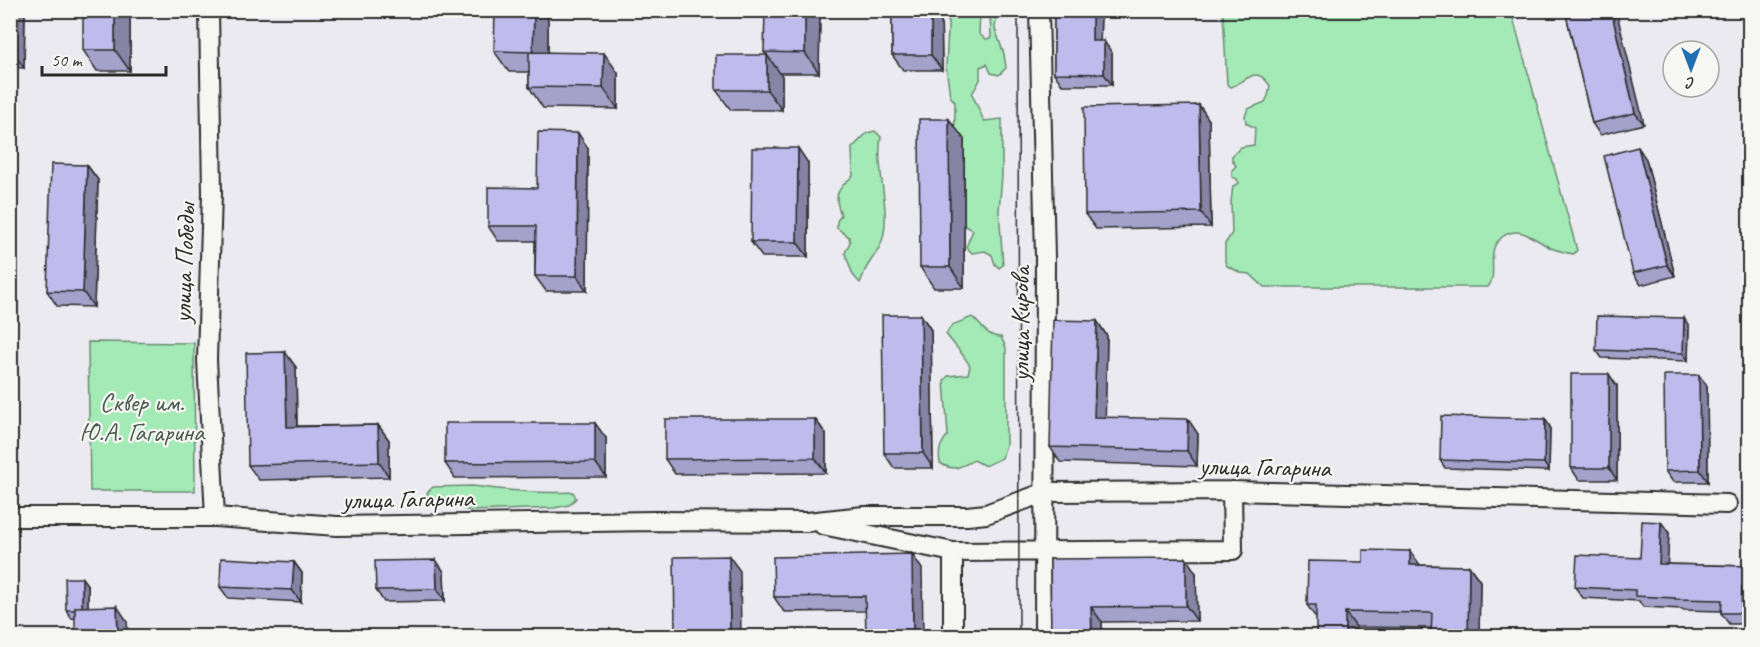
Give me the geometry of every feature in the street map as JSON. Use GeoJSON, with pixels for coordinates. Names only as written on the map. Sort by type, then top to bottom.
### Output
{"type":"FeatureCollection","features":[{"type":"Feature","properties":{"kind":"street","name":"улица Победы"},"geometry":{"type":"LineString","coordinates":[[209,10],[212,193],[207,360],[215,517]]}},
{"type":"Feature","properties":{"kind":"street","name":"улица Кирова"},"geometry":{"type":"LineString","coordinates":[[1039,10],[1045,257],[1044,636]]}},
{"type":"Feature","properties":{"kind":"street","name":"улица Гагарина"},"geometry":{"type":"LineString","coordinates":[[10,517],[215,517],[337,526],[652,521],[807,522],[864,516],[986,514],[1046,492],[1232,491],[1727,504]]}},
{"type":"Feature","properties":{"kind":"street","name":"улица Гагарина"},"geometry":{"type":"LineString","coordinates":[[807,522],[953,552],[1233,550],[1232,491]]}},
{"type":"Feature","properties":{"kind":"street"},"geometry":{"type":"LineString","coordinates":[[953,552],[953,636]]}},
{"type":"Feature","properties":{"kind":"green space"},"geometry":{"type":"Polygon","coordinates":[[[1323,10],[1513,18],[1577,250],[1574,254],[1551,248],[1519,232],[1506,234],[1493,250],[1492,276],[1488,287],[1264,287],[1250,274],[1241,273],[1227,266],[1225,244],[1232,233],[1233,186],[1239,183],[1232,177],[1232,170],[1236,166],[1232,156],[1241,147],[1254,145],[1255,128],[1246,123],[1245,116],[1248,109],[1265,102],[1270,86],[1265,79],[1256,75],[1231,87],[1227,84],[1223,12],[1323,10]]]}},
{"type":"Feature","properties":{"kind":"green space"},"geometry":{"type":"Polygon","coordinates":[[[949,11],[980,11],[979,34],[986,39],[991,38],[990,11],[997,11],[995,29],[1004,54],[1006,68],[999,75],[991,73],[987,64],[980,67],[980,80],[972,94],[984,121],[1002,119],[1002,176],[999,210],[1003,265],[999,268],[992,255],[985,251],[972,253],[966,247],[973,230],[965,226],[954,207],[955,102],[950,96],[946,66],[949,11]]]}},
{"type":"Feature","properties":{"kind":"green space"},"geometry":{"type":"Polygon","coordinates":[[[875,131],[881,137],[880,163],[885,229],[881,244],[860,283],[853,275],[845,253],[850,242],[849,237],[837,228],[837,221],[841,215],[837,197],[843,185],[853,176],[852,148],[867,133],[875,131]]]}},
{"type":"Feature","properties":{"kind":"green space"},"geometry":{"type":"Polygon","coordinates":[[[972,317],[988,333],[1001,337],[1006,348],[1006,445],[1002,458],[985,466],[974,460],[953,468],[940,463],[939,459],[940,448],[948,435],[944,381],[948,376],[968,374],[970,366],[946,334],[952,325],[972,317]]]}},
{"type":"Feature","properties":{"kind":"green space","name":"Сквер им. Ю.А. Гагарина"},"geometry":{"type":"Polygon","coordinates":[[[88,342],[194,343],[195,491],[90,491],[88,342]]]}},
{"type":"Feature","properties":{"kind":"green space"},"geometry":{"type":"Polygon","coordinates":[[[472,486],[535,492],[573,492],[576,498],[569,505],[554,508],[471,511],[430,500],[427,493],[433,487],[472,486]]]}},
{"type":"Feature","properties":{"kind":"building"},"geometry":{"type":"Polygon","coordinates":[[[83,10],[115,10],[115,50],[83,50],[83,10]]]}},
{"type":"Feature","properties":{"kind":"building"},"geometry":{"type":"Polygon","coordinates":[[[495,10],[534,10],[533,52],[494,51],[495,10]]]}},
{"type":"Feature","properties":{"kind":"building"},"geometry":{"type":"Polygon","coordinates":[[[765,10],[805,10],[805,53],[764,52],[765,10]]]}},
{"type":"Feature","properties":{"kind":"building"},"geometry":{"type":"Polygon","coordinates":[[[892,10],[931,10],[931,55],[892,55],[892,10]]]}},
{"type":"Feature","properties":{"kind":"building"},"geometry":{"type":"Polygon","coordinates":[[[1054,10],[1092,10],[1092,41],[1104,41],[1104,74],[1054,73],[1054,10]]]}},
{"type":"Feature","properties":{"kind":"building"},"geometry":{"type":"Polygon","coordinates":[[[1565,10],[1611,10],[1635,113],[1592,123],[1565,10]]]}},
{"type":"Feature","properties":{"kind":"building"},"geometry":{"type":"Polygon","coordinates":[[[529,52],[604,53],[603,88],[529,87],[529,52]]]}},
{"type":"Feature","properties":{"kind":"building"},"geometry":{"type":"Polygon","coordinates":[[[716,55],[767,55],[767,90],[716,90],[716,55]]]}},
{"type":"Feature","properties":{"kind":"building"},"geometry":{"type":"Polygon","coordinates":[[[1199,105],[1201,212],[1085,214],[1084,107],[1199,105]]]}},
{"type":"Feature","properties":{"kind":"building"},"geometry":{"type":"Polygon","coordinates":[[[919,119],[949,119],[950,267],[920,267],[919,119]]]}},
{"type":"Feature","properties":{"kind":"building"},"geometry":{"type":"Polygon","coordinates":[[[538,132],[578,133],[577,276],[535,276],[536,226],[488,226],[488,187],[537,188],[538,132]]]}},
{"type":"Feature","properties":{"kind":"building"},"geometry":{"type":"Polygon","coordinates":[[[1638,147],[1667,265],[1633,273],[1604,156],[1638,147]]]}},
{"type":"Feature","properties":{"kind":"building"},"geometry":{"type":"Polygon","coordinates":[[[752,148],[798,148],[797,242],[751,242],[752,148]]]}},
{"type":"Feature","properties":{"kind":"building"},"geometry":{"type":"Polygon","coordinates":[[[51,164],[87,165],[83,292],[47,291],[51,164]]]}},
{"type":"Feature","properties":{"kind":"building"},"geometry":{"type":"Polygon","coordinates":[[[882,315],[921,315],[923,453],[884,453],[882,315]]]}},
{"type":"Feature","properties":{"kind":"building"},"geometry":{"type":"Polygon","coordinates":[[[1597,316],[1684,318],[1683,353],[1596,350],[1597,316]]]}},
{"type":"Feature","properties":{"kind":"building"},"geometry":{"type":"Polygon","coordinates":[[[1053,320],[1097,321],[1094,417],[1188,419],[1187,451],[1050,447],[1053,320]]]}},
{"type":"Feature","properties":{"kind":"building"},"geometry":{"type":"Polygon","coordinates":[[[285,352],[287,427],[378,425],[379,462],[248,465],[246,353],[285,352]]]}},
{"type":"Feature","properties":{"kind":"building"},"geometry":{"type":"Polygon","coordinates":[[[1571,374],[1609,374],[1609,468],[1571,468],[1571,374]]]}},
{"type":"Feature","properties":{"kind":"building"},"geometry":{"type":"Polygon","coordinates":[[[1664,375],[1699,375],[1700,470],[1665,471],[1664,375]]]}},
{"type":"Feature","properties":{"kind":"building"},"geometry":{"type":"Polygon","coordinates":[[[1441,416],[1545,419],[1544,463],[1440,460],[1441,416]]]}},
{"type":"Feature","properties":{"kind":"building"},"geometry":{"type":"Polygon","coordinates":[[[665,419],[815,419],[815,458],[665,459],[665,419]]]}},
{"type":"Feature","properties":{"kind":"building"},"geometry":{"type":"Polygon","coordinates":[[[445,423],[595,423],[595,462],[445,463],[445,423]]]}},
{"type":"Feature","properties":{"kind":"building"},"geometry":{"type":"Polygon","coordinates":[[[1642,521],[1661,522],[1659,564],[1749,566],[1749,586],[1742,586],[1741,613],[1721,613],[1722,600],[1635,596],[1635,590],[1575,587],[1577,555],[1640,558],[1642,521]]]}},
{"type":"Feature","properties":{"kind":"building"},"geometry":{"type":"Polygon","coordinates":[[[1363,550],[1410,551],[1410,565],[1469,566],[1468,636],[1431,636],[1432,613],[1345,612],[1345,636],[1316,636],[1316,605],[1307,605],[1308,561],[1363,562],[1363,550]]]}},
{"type":"Feature","properties":{"kind":"building"},"geometry":{"type":"Polygon","coordinates":[[[912,554],[913,636],[866,636],[865,596],[774,597],[773,557],[912,554]]]}},
{"type":"Feature","properties":{"kind":"building"},"geometry":{"type":"Polygon","coordinates":[[[729,556],[730,636],[642,636],[642,630],[675,631],[674,557],[729,556]]]}},
{"type":"Feature","properties":{"kind":"building"},"geometry":{"type":"Polygon","coordinates":[[[221,558],[294,562],[292,590],[220,587],[221,558]]]}},
{"type":"Feature","properties":{"kind":"building"},"geometry":{"type":"Polygon","coordinates":[[[1186,558],[1186,606],[1091,607],[1092,636],[1051,636],[1050,559],[1186,558]]]}},
{"type":"Feature","properties":{"kind":"building"},"geometry":{"type":"Polygon","coordinates":[[[436,560],[437,589],[376,590],[375,561],[436,560]]]}},
{"type":"Feature","properties":{"kind":"building"},"geometry":{"type":"Polygon","coordinates":[[[65,578],[82,578],[82,607],[66,610],[65,578]]]}},
{"type":"Feature","properties":{"kind":"building"},"geometry":{"type":"Polygon","coordinates":[[[117,606],[118,636],[75,636],[75,607],[117,606]]]}},
{"type":"Feature","properties":{"kind":"tram line"},"geometry":{"type":"LineString","coordinates":[[1018,10],[1019,636]]}}]}
